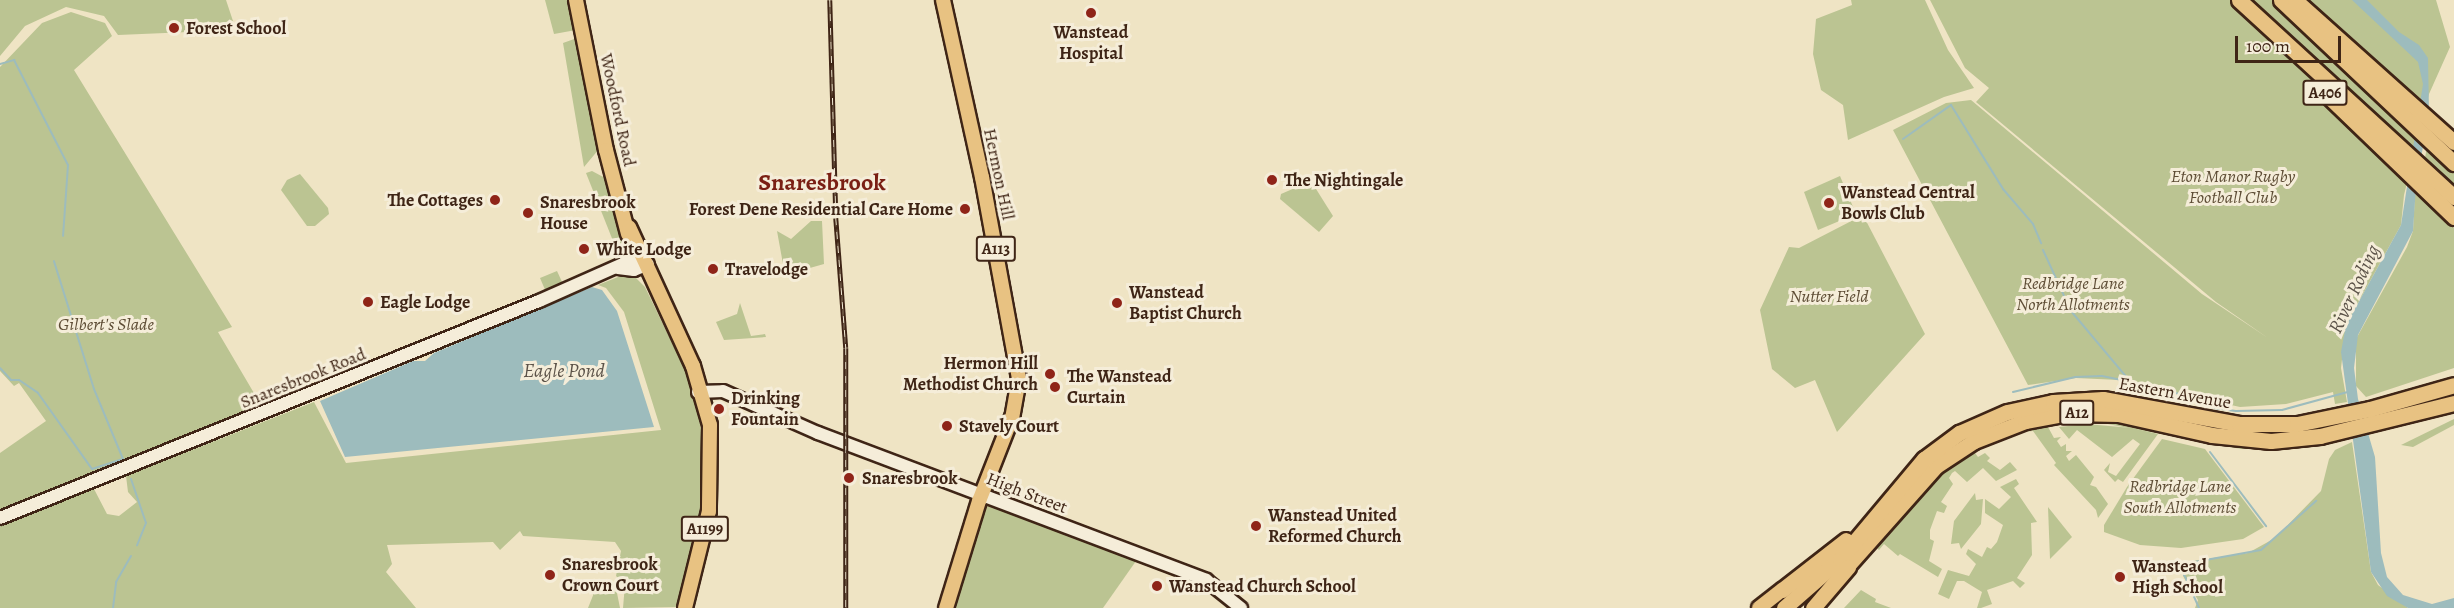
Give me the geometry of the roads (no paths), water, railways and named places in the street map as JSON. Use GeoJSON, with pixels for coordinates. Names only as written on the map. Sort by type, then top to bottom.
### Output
{"type":"FeatureCollection","features":[{"type":"Feature","properties":{"kind":"highway","name":"A406"},"geometry":{"type":"LineString","coordinates":[[2239,0],[2454,197]]}},
{"type":"Feature","properties":{"kind":"highway","name":"A406"},"geometry":{"type":"LineString","coordinates":[[2281,0],[2454,163]]}},
{"type":"Feature","properties":{"kind":"highway","name":"A406"},"geometry":{"type":"LineString","coordinates":[[2295,0],[2454,142]]}},
{"type":"Feature","properties":{"kind":"highway","name":"A406"},"geometry":{"type":"LineString","coordinates":[[2253,13],[2402,170],[2454,217]]}},
{"type":"Feature","properties":{"kind":"highway"},"geometry":{"type":"LineString","coordinates":[[2384,405],[2406,392],[2454,376]]}},
{"type":"Feature","properties":{"kind":"highway","name":"Eastern Avenue"},"geometry":{"type":"LineString","coordinates":[[2367,418],[2384,405],[2454,385]]}},
{"type":"Feature","properties":{"kind":"highway","name":"Eastern Avenue"},"geometry":{"type":"LineString","coordinates":[[1784,608],[1840,559],[1924,459],[1959,433],[2032,405],[2103,399],[2216,421],[2265,426],[2345,422]]}},
{"type":"Feature","properties":{"kind":"highway","name":"Eastern Avenue"},"geometry":{"type":"LineString","coordinates":[[1801,608],[1858,556],[1921,480],[1947,458],[1987,435],[2036,418],[2079,413],[2118,414],[2212,435],[2271,441],[2345,422],[2454,403]]}},
{"type":"Feature","properties":{"kind":"highway","name":"A12"},"geometry":{"type":"LineString","coordinates":[[1782,590],[1840,546],[1895,491]]}},
{"type":"Feature","properties":{"kind":"highway","name":"A12"},"geometry":{"type":"LineString","coordinates":[[1813,608],[1858,556]]}},
{"type":"Feature","properties":{"kind":"main road","name":"Woodford Road"},"geometry":{"type":"LineString","coordinates":[[576,0],[606,150],[629,227],[642,261]]}},
{"type":"Feature","properties":{"kind":"main road","name":"Hermon Hill"},"geometry":{"type":"LineString","coordinates":[[943,0],[982,177],[1019,379],[1012,417],[981,494]]}},
{"type":"Feature","properties":{"kind":"main road","name":"A1199"},"geometry":{"type":"LineString","coordinates":[[642,261],[649,285],[657,290],[693,366],[699,370],[710,425],[709,511],[685,608]]}},
{"type":"Feature","properties":{"kind":"main road","name":"A113"},"geometry":{"type":"LineString","coordinates":[[946,608],[981,494]]}},
{"type":"Feature","properties":{"kind":"main road"},"geometry":{"type":"LineString","coordinates":[[1759,608],[1782,590]]}},
{"type":"Feature","properties":{"kind":"street","name":"Snaresbrook Road"},"geometry":{"type":"LineString","coordinates":[[0,518],[618,268],[642,261]]}},
{"type":"Feature","properties":{"kind":"street","name":"High Street"},"geometry":{"type":"LineString","coordinates":[[703,395],[723,391],[728,395],[1206,580],[1241,608]]}},
{"type":"Feature","properties":{"kind":"water"},"geometry":{"type":"Polygon","coordinates":[[[2352,0],[2367,0],[2399,32],[2419,45],[2428,58],[2429,113],[2416,186],[2413,231],[2358,335],[2354,368],[2358,399],[2375,457],[2381,553],[2387,577],[2403,595],[2432,604],[2454,598],[2454,608],[2408,608],[2387,596],[2371,572],[2341,352],[2346,325],[2401,225],[2423,84],[2418,62],[2352,0]]]}},
{"type":"Feature","properties":{"kind":"water","name":"Eagle Pond"},"geometry":{"type":"Polygon","coordinates":[[[592,287],[602,290],[617,311],[654,427],[345,457],[320,401],[413,361],[425,361],[434,353],[592,287]]]}},
{"type":"Feature","properties":{"kind":"waterway"},"geometry":{"type":"LineString","coordinates":[[0,64],[14,60],[68,165],[63,236]]}},
{"type":"Feature","properties":{"kind":"waterway"},"geometry":{"type":"LineString","coordinates":[[1903,139],[1951,105],[2003,189],[2033,224],[2041,243]]}},
{"type":"Feature","properties":{"kind":"waterway"},"geometry":{"type":"LineString","coordinates":[[2043,250],[2071,311],[2128,379]]}},
{"type":"Feature","properties":{"kind":"waterway"},"geometry":{"type":"LineString","coordinates":[[0,368],[11,380],[19,380],[38,393],[92,469],[123,459],[94,389],[54,261]]}},
{"type":"Feature","properties":{"kind":"waterway"},"geometry":{"type":"LineString","coordinates":[[2013,392],[2075,377],[2102,376],[2166,389],[2214,408],[2236,411],[2282,410],[2348,392]]}},
{"type":"Feature","properties":{"kind":"waterway"},"geometry":{"type":"LineString","coordinates":[[2210,452],[2266,526]]}},
{"type":"Feature","properties":{"kind":"waterway"},"geometry":{"type":"LineString","coordinates":[[131,479],[146,523],[137,545]]}},
{"type":"Feature","properties":{"kind":"waterway"},"geometry":{"type":"LineString","coordinates":[[2199,608],[2184,575],[2189,563],[2261,550],[2316,501]]}},
{"type":"Feature","properties":{"kind":"waterway"},"geometry":{"type":"LineString","coordinates":[[113,608],[116,582],[131,556]]}},
{"type":"Feature","properties":{"kind":"railway"},"geometry":{"type":"LineString","coordinates":[[830,0],[836,218],[846,348],[846,608]]}},
{"type":"Feature","properties":{"kind":"place","name":"Wanstead Hospital"},"geometry":{"type":"Point","coordinates":[1091,13]}},
{"type":"Feature","properties":{"kind":"place","name":"Forest School"},"geometry":{"type":"Point","coordinates":[174,28]}},
{"type":"Feature","properties":{"kind":"place","name":"The Nightingale"},"geometry":{"type":"Point","coordinates":[1272,180]}},
{"type":"Feature","properties":{"kind":"place","name":"The Cottages"},"geometry":{"type":"Point","coordinates":[495,200]}},
{"type":"Feature","properties":{"kind":"place","name":"Wanstead Central Bowls Club"},"geometry":{"type":"Point","coordinates":[1829,203]}},
{"type":"Feature","properties":{"kind":"place","name":"Forest Dene Residential Care Home"},"geometry":{"type":"Point","coordinates":[965,209]}},
{"type":"Feature","properties":{"kind":"place","name":"Snaresbrook House"},"geometry":{"type":"Point","coordinates":[528,213]}},
{"type":"Feature","properties":{"kind":"place","name":"White Lodge"},"geometry":{"type":"Point","coordinates":[584,249]}},
{"type":"Feature","properties":{"kind":"place","name":"Travelodge"},"geometry":{"type":"Point","coordinates":[713,269]}},
{"type":"Feature","properties":{"kind":"place","name":"Eagle Lodge"},"geometry":{"type":"Point","coordinates":[368,302]}},
{"type":"Feature","properties":{"kind":"place","name":"Wanstead Baptist Church"},"geometry":{"type":"Point","coordinates":[1117,303]}},
{"type":"Feature","properties":{"kind":"place","name":"Hermon Hill Methodist Church"},"geometry":{"type":"Point","coordinates":[1050,374]}},
{"type":"Feature","properties":{"kind":"place","name":"The Wanstead Curtain"},"geometry":{"type":"Point","coordinates":[1055,387]}},
{"type":"Feature","properties":{"kind":"place","name":"Drinking Fountain"},"geometry":{"type":"Point","coordinates":[719,409]}},
{"type":"Feature","properties":{"kind":"place","name":"Stavely Court"},"geometry":{"type":"Point","coordinates":[947,426]}},
{"type":"Feature","properties":{"kind":"place","name":"Snaresbrook"},"geometry":{"type":"Point","coordinates":[849,478]}},
{"type":"Feature","properties":{"kind":"place","name":"Wanstead United Reformed Church"},"geometry":{"type":"Point","coordinates":[1256,526]}},
{"type":"Feature","properties":{"kind":"place","name":"Snaresbrook Crown Court"},"geometry":{"type":"Point","coordinates":[550,575]}},
{"type":"Feature","properties":{"kind":"place","name":"Wanstead High School"},"geometry":{"type":"Point","coordinates":[2120,577]}},
{"type":"Feature","properties":{"kind":"place","name":"Wanstead Church School"},"geometry":{"type":"Point","coordinates":[1157,586]}},
{"type":"Feature","properties":{"kind":"district","name":"Snaresbrook"},"geometry":{"type":"Point","coordinates":[822,183]}},
{"type":"Feature","properties":{"kind":"park label","name":"Eton Manor Rugby Football Club"},"geometry":{"type":"Point","coordinates":[2233,187]}},
{"type":"Feature","properties":{"kind":"park label","name":"Redbridge Lane North Allotments"},"geometry":{"type":"Point","coordinates":[2073,294]}},
{"type":"Feature","properties":{"kind":"park label","name":"Nutter Field"},"geometry":{"type":"Point","coordinates":[1829,296]}},
{"type":"Feature","properties":{"kind":"park label","name":"Gilbert's Slade"},"geometry":{"type":"Point","coordinates":[106,324]}},
{"type":"Feature","properties":{"kind":"park label","name":"Redbridge Lane South Allotments"},"geometry":{"type":"Point","coordinates":[2180,497]}},
{"type":"Feature","properties":{"kind":"water label","name":"River Roding"},"geometry":{"type":"Point","coordinates":[2354,289]}}]}
